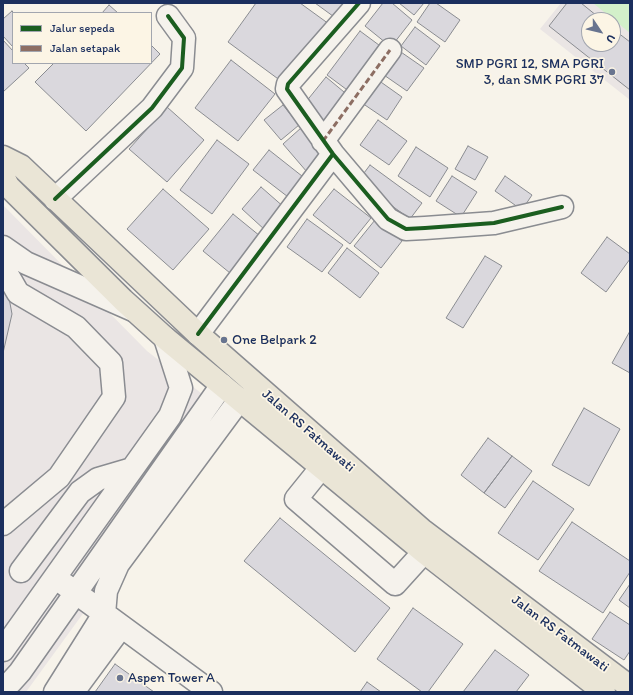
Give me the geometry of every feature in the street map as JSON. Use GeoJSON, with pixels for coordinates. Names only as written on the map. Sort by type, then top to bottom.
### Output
{"type":"FeatureCollection","features":[{"type":"Feature","properties":{"kind":"main road","name":"Jalan RS Fatmawati"},"geometry":{"type":"LineString","coordinates":[[3,157],[21,166],[198,334],[422,530],[630,686]]}},
{"type":"Feature","properties":{"kind":"main road","name":"Jalan RS Fatmawati"},"geometry":{"type":"LineString","coordinates":[[3,176],[8,186],[134,310],[165,338],[424,552],[604,692]]}},
{"type":"Feature","properties":{"kind":"street"},"geometry":{"type":"LineString","coordinates":[[359,3],[288,84],[287,89],[328,147],[388,219],[406,229],[494,223],[562,207]]}},
{"type":"Feature","properties":{"kind":"street"},"geometry":{"type":"LineString","coordinates":[[55,199],[152,108],[182,68],[184,38],[168,16]]}},
{"type":"Feature","properties":{"kind":"street"},"geometry":{"type":"LineString","coordinates":[[198,334],[328,147],[390,50]]}},
{"type":"Feature","properties":{"kind":"street"},"geometry":{"type":"LineString","coordinates":[[3,247],[26,263],[134,310]]}},
{"type":"Feature","properties":{"kind":"street"},"geometry":{"type":"LineString","coordinates":[[3,267],[18,293],[76,327],[111,363],[114,397],[59,477],[3,524]]}},
{"type":"Feature","properties":{"kind":"street"},"geometry":{"type":"LineString","coordinates":[[3,650],[56,578],[170,416],[181,388],[165,338]]}},
{"type":"Feature","properties":{"kind":"street"},"geometry":{"type":"LineString","coordinates":[[3,686],[11,682],[20,672],[222,385]]}},
{"type":"Feature","properties":{"kind":"street"},"geometry":{"type":"LineString","coordinates":[[55,692],[104,614],[106,591],[118,564],[240,399]]}},
{"type":"Feature","properties":{"kind":"street"},"geometry":{"type":"LineString","coordinates":[[59,477],[113,466],[132,469],[152,484]]}},
{"type":"Feature","properties":{"kind":"street"},"geometry":{"type":"LineString","coordinates":[[321,468],[296,499],[395,584],[424,552]]}},
{"type":"Feature","properties":{"kind":"street"},"geometry":{"type":"LineString","coordinates":[[21,570],[80,492],[98,479],[132,469]]}},
{"type":"Feature","properties":{"kind":"street"},"geometry":{"type":"LineString","coordinates":[[56,578],[211,692]]}},
{"type":"Feature","properties":{"kind":"street"},"geometry":{"type":"LineString","coordinates":[[73,692],[121,627]]}},
{"type":"Feature","properties":{"kind":"shaded area","name":"SMP PGRI 12, SMA PGRI 3, dan SMK PGRI 37"},"geometry":{"type":"Polygon","coordinates":[[[561,3],[630,3],[630,100],[540,29],[561,3]]]}},
{"type":"Feature","properties":{"kind":"shaded area"},"geometry":{"type":"Polygon","coordinates":[[[3,205],[147,351],[228,414],[26,692],[3,692],[3,205]]]}},
{"type":"Feature","properties":{"kind":"green space"},"geometry":{"type":"Polygon","coordinates":[[[593,3],[630,3],[630,33],[621,26],[621,12],[604,12],[593,3]]]}},
{"type":"Feature","properties":{"kind":"building"},"geometry":{"type":"Polygon","coordinates":[[[256,3],[300,3],[329,24],[285,84],[228,42],[256,3]]]}},
{"type":"Feature","properties":{"kind":"building"},"geometry":{"type":"Polygon","coordinates":[[[315,3],[350,3],[337,19],[315,3]]]}},
{"type":"Feature","properties":{"kind":"building"},"geometry":{"type":"Polygon","coordinates":[[[383,3],[392,3],[412,20],[391,47],[365,26],[383,3]]]}},
{"type":"Feature","properties":{"kind":"building"},"geometry":{"type":"Polygon","coordinates":[[[399,3],[424,3],[414,15],[399,3]]]}},
{"type":"Feature","properties":{"kind":"building"},"geometry":{"type":"Polygon","coordinates":[[[430,3],[436,3],[460,20],[445,42],[417,22],[430,3]]]}},
{"type":"Feature","properties":{"kind":"building"},"geometry":{"type":"Polygon","coordinates":[[[567,3],[581,3],[592,12],[581,12],[581,51],[549,26],[567,3]]]}},
{"type":"Feature","properties":{"kind":"building"},"geometry":{"type":"Polygon","coordinates":[[[109,5],[117,12],[103,12],[109,5]]]}},
{"type":"Feature","properties":{"kind":"building"},"geometry":{"type":"Polygon","coordinates":[[[12,11],[13,12],[12,46],[3,36],[3,19],[12,11]]]}},
{"type":"Feature","properties":{"kind":"building"},"geometry":{"type":"Polygon","coordinates":[[[415,27],[440,46],[426,65],[401,46],[415,27]]]}},
{"type":"Feature","properties":{"kind":"building"},"geometry":{"type":"Polygon","coordinates":[[[360,31],[387,51],[354,95],[327,75],[360,31]]]}},
{"type":"Feature","properties":{"kind":"building"},"geometry":{"type":"Polygon","coordinates":[[[621,35],[630,42],[630,90],[582,52],[621,52],[621,35]]]}},
{"type":"Feature","properties":{"kind":"building"},"geometry":{"type":"Polygon","coordinates":[[[3,40],[12,50],[12,64],[25,64],[29,68],[3,92],[3,40]]]}},
{"type":"Feature","properties":{"kind":"building"},"geometry":{"type":"Polygon","coordinates":[[[152,46],[160,54],[152,62],[152,46]]]}},
{"type":"Feature","properties":{"kind":"building"},"geometry":{"type":"Polygon","coordinates":[[[398,50],[424,68],[407,91],[381,73],[398,50]]]}},
{"type":"Feature","properties":{"kind":"building"},"geometry":{"type":"Polygon","coordinates":[[[231,60],[275,94],[238,141],[195,108],[231,60]]]}},
{"type":"Feature","properties":{"kind":"building"},"geometry":{"type":"Polygon","coordinates":[[[53,64],[150,64],[86,131],[35,82],[53,64]]]}},
{"type":"Feature","properties":{"kind":"building"},"geometry":{"type":"Polygon","coordinates":[[[326,77],[350,97],[326,127],[301,108],[326,77]]]}},
{"type":"Feature","properties":{"kind":"building"},"geometry":{"type":"Polygon","coordinates":[[[378,80],[402,97],[387,120],[362,103],[378,80]]]}},
{"type":"Feature","properties":{"kind":"building"},"geometry":{"type":"Polygon","coordinates":[[[283,105],[299,125],[281,140],[264,120],[283,105]]]}},
{"type":"Feature","properties":{"kind":"building"},"geometry":{"type":"Polygon","coordinates":[[[167,107],[204,140],[167,182],[129,149],[167,107]]]}},
{"type":"Feature","properties":{"kind":"building"},"geometry":{"type":"Polygon","coordinates":[[[378,120],[407,141],[389,165],[360,145],[378,120]]]}},
{"type":"Feature","properties":{"kind":"building"},"geometry":{"type":"Polygon","coordinates":[[[301,128],[326,156],[307,172],[283,144],[301,128]]]}},
{"type":"Feature","properties":{"kind":"building"},"geometry":{"type":"Polygon","coordinates":[[[217,140],[249,164],[212,214],[180,190],[217,140]]]}},
{"type":"Feature","properties":{"kind":"building"},"geometry":{"type":"Polygon","coordinates":[[[468,146],[488,157],[475,180],[455,169],[468,146]]]}},
{"type":"Feature","properties":{"kind":"building"},"geometry":{"type":"Polygon","coordinates":[[[416,147],[448,168],[430,197],[398,176],[416,147]]]}},
{"type":"Feature","properties":{"kind":"building"},"geometry":{"type":"Polygon","coordinates":[[[269,150],[307,180],[292,200],[253,170],[269,150]]]}},
{"type":"Feature","properties":{"kind":"building"},"geometry":{"type":"Polygon","coordinates":[[[370,165],[422,203],[410,219],[358,181],[370,165]]]}},
{"type":"Feature","properties":{"kind":"building"},"geometry":{"type":"Polygon","coordinates":[[[452,176],[477,192],[461,217],[436,201],[452,176]]]}},
{"type":"Feature","properties":{"kind":"building"},"geometry":{"type":"Polygon","coordinates":[[[505,176],[532,195],[522,210],[495,191],[505,176]]]}},
{"type":"Feature","properties":{"kind":"building"},"geometry":{"type":"Polygon","coordinates":[[[261,187],[285,208],[265,230],[242,209],[261,187]]]}},
{"type":"Feature","properties":{"kind":"building"},"geometry":{"type":"Polygon","coordinates":[[[163,189],[209,229],[173,270],[127,229],[163,189]]]}},
{"type":"Feature","properties":{"kind":"building"},"geometry":{"type":"Polygon","coordinates":[[[334,189],[371,218],[350,244],[313,215],[334,189]]]}},
{"type":"Feature","properties":{"kind":"building"},"geometry":{"type":"Polygon","coordinates":[[[233,214],[260,236],[230,273],[203,251],[233,214]]]}},
{"type":"Feature","properties":{"kind":"building"},"geometry":{"type":"Polygon","coordinates":[[[307,219],[343,245],[322,272],[287,247],[307,219]]]}},
{"type":"Feature","properties":{"kind":"building"},"geometry":{"type":"Polygon","coordinates":[[[375,220],[402,241],[381,268],[354,246],[375,220]]]}},
{"type":"Feature","properties":{"kind":"building"},"geometry":{"type":"Polygon","coordinates":[[[607,237],[630,254],[630,259],[606,292],[581,273],[607,237]]]}},
{"type":"Feature","properties":{"kind":"building"},"geometry":{"type":"Polygon","coordinates":[[[347,248],[379,273],[360,298],[328,273],[347,248]]]}},
{"type":"Feature","properties":{"kind":"building"},"geometry":{"type":"Polygon","coordinates":[[[485,256],[502,266],[463,328],[446,318],[485,256]]]}},
{"type":"Feature","properties":{"kind":"building"},"geometry":{"type":"Polygon","coordinates":[[[3,287],[9,298],[12,314],[3,353],[3,287]]]}},
{"type":"Feature","properties":{"kind":"building"},"geometry":{"type":"Polygon","coordinates":[[[630,331],[630,373],[612,363],[630,331]]]}},
{"type":"Feature","properties":{"kind":"building"},"geometry":{"type":"Polygon","coordinates":[[[584,408],[620,429],[589,486],[552,465],[584,408]]]}},
{"type":"Feature","properties":{"kind":"building"},"geometry":{"type":"Polygon","coordinates":[[[488,438],[512,456],[484,493],[461,475],[488,438]]]}},
{"type":"Feature","properties":{"kind":"building"},"geometry":{"type":"Polygon","coordinates":[[[512,456],[532,471],[505,508],[484,493],[512,456]]]}},
{"type":"Feature","properties":{"kind":"building"},"geometry":{"type":"Polygon","coordinates":[[[533,481],[574,509],[538,560],[498,533],[533,481]]]}},
{"type":"Feature","properties":{"kind":"building"},"geometry":{"type":"Polygon","coordinates":[[[280,518],[390,608],[355,652],[244,561],[280,518]]]}},
{"type":"Feature","properties":{"kind":"building"},"geometry":{"type":"Polygon","coordinates":[[[572,522],[630,561],[630,572],[603,613],[539,571],[572,522]]]}},
{"type":"Feature","properties":{"kind":"building"},"geometry":{"type":"Polygon","coordinates":[[[630,584],[630,608],[619,600],[630,584]]]}},
{"type":"Feature","properties":{"kind":"building"},"geometry":{"type":"Polygon","coordinates":[[[413,608],[463,644],[428,692],[422,692],[377,659],[413,608]]]}},
{"type":"Feature","properties":{"kind":"building"},"geometry":{"type":"Polygon","coordinates":[[[610,612],[630,625],[630,651],[624,660],[592,639],[610,612]]]}},
{"type":"Feature","properties":{"kind":"building"},"geometry":{"type":"Polygon","coordinates":[[[495,650],[529,675],[516,692],[463,692],[495,650]]]}},
{"type":"Feature","properties":{"kind":"building","name":"Aspen Tower A"},"geometry":{"type":"Polygon","coordinates":[[[115,664],[154,692],[95,692],[115,664]]]}},
{"type":"Feature","properties":{"kind":"building"},"geometry":{"type":"Polygon","coordinates":[[[367,682],[381,692],[360,692],[367,682]]]}},
{"type":"Feature","properties":{"kind":"marked path"},"geometry":{"type":"LineString","coordinates":[[323,141],[390,50]]}},
{"type":"Feature","properties":{"kind":"cycle path"},"geometry":{"type":"LineString","coordinates":[[359,3],[288,84],[287,89],[333,154],[388,219],[406,229],[425,228],[494,223],[562,207]]}},
{"type":"Feature","properties":{"kind":"cycle path"},"geometry":{"type":"LineString","coordinates":[[55,199],[152,108],[182,68],[184,38],[168,16]]}},
{"type":"Feature","properties":{"kind":"cycle path"},"geometry":{"type":"LineString","coordinates":[[198,334],[333,154]]}},
{"type":"Feature","properties":{"kind":"place","name":"SMP PGRI 12, SMA PGRI 3, dan SMK PGRI 37"},"geometry":{"type":"Point","coordinates":[612,72]}},
{"type":"Feature","properties":{"kind":"place","name":"One Belpark 2"},"geometry":{"type":"Point","coordinates":[224,340]}},
{"type":"Feature","properties":{"kind":"place","name":"Aspen Tower A"},"geometry":{"type":"Point","coordinates":[120,678]}}]}
